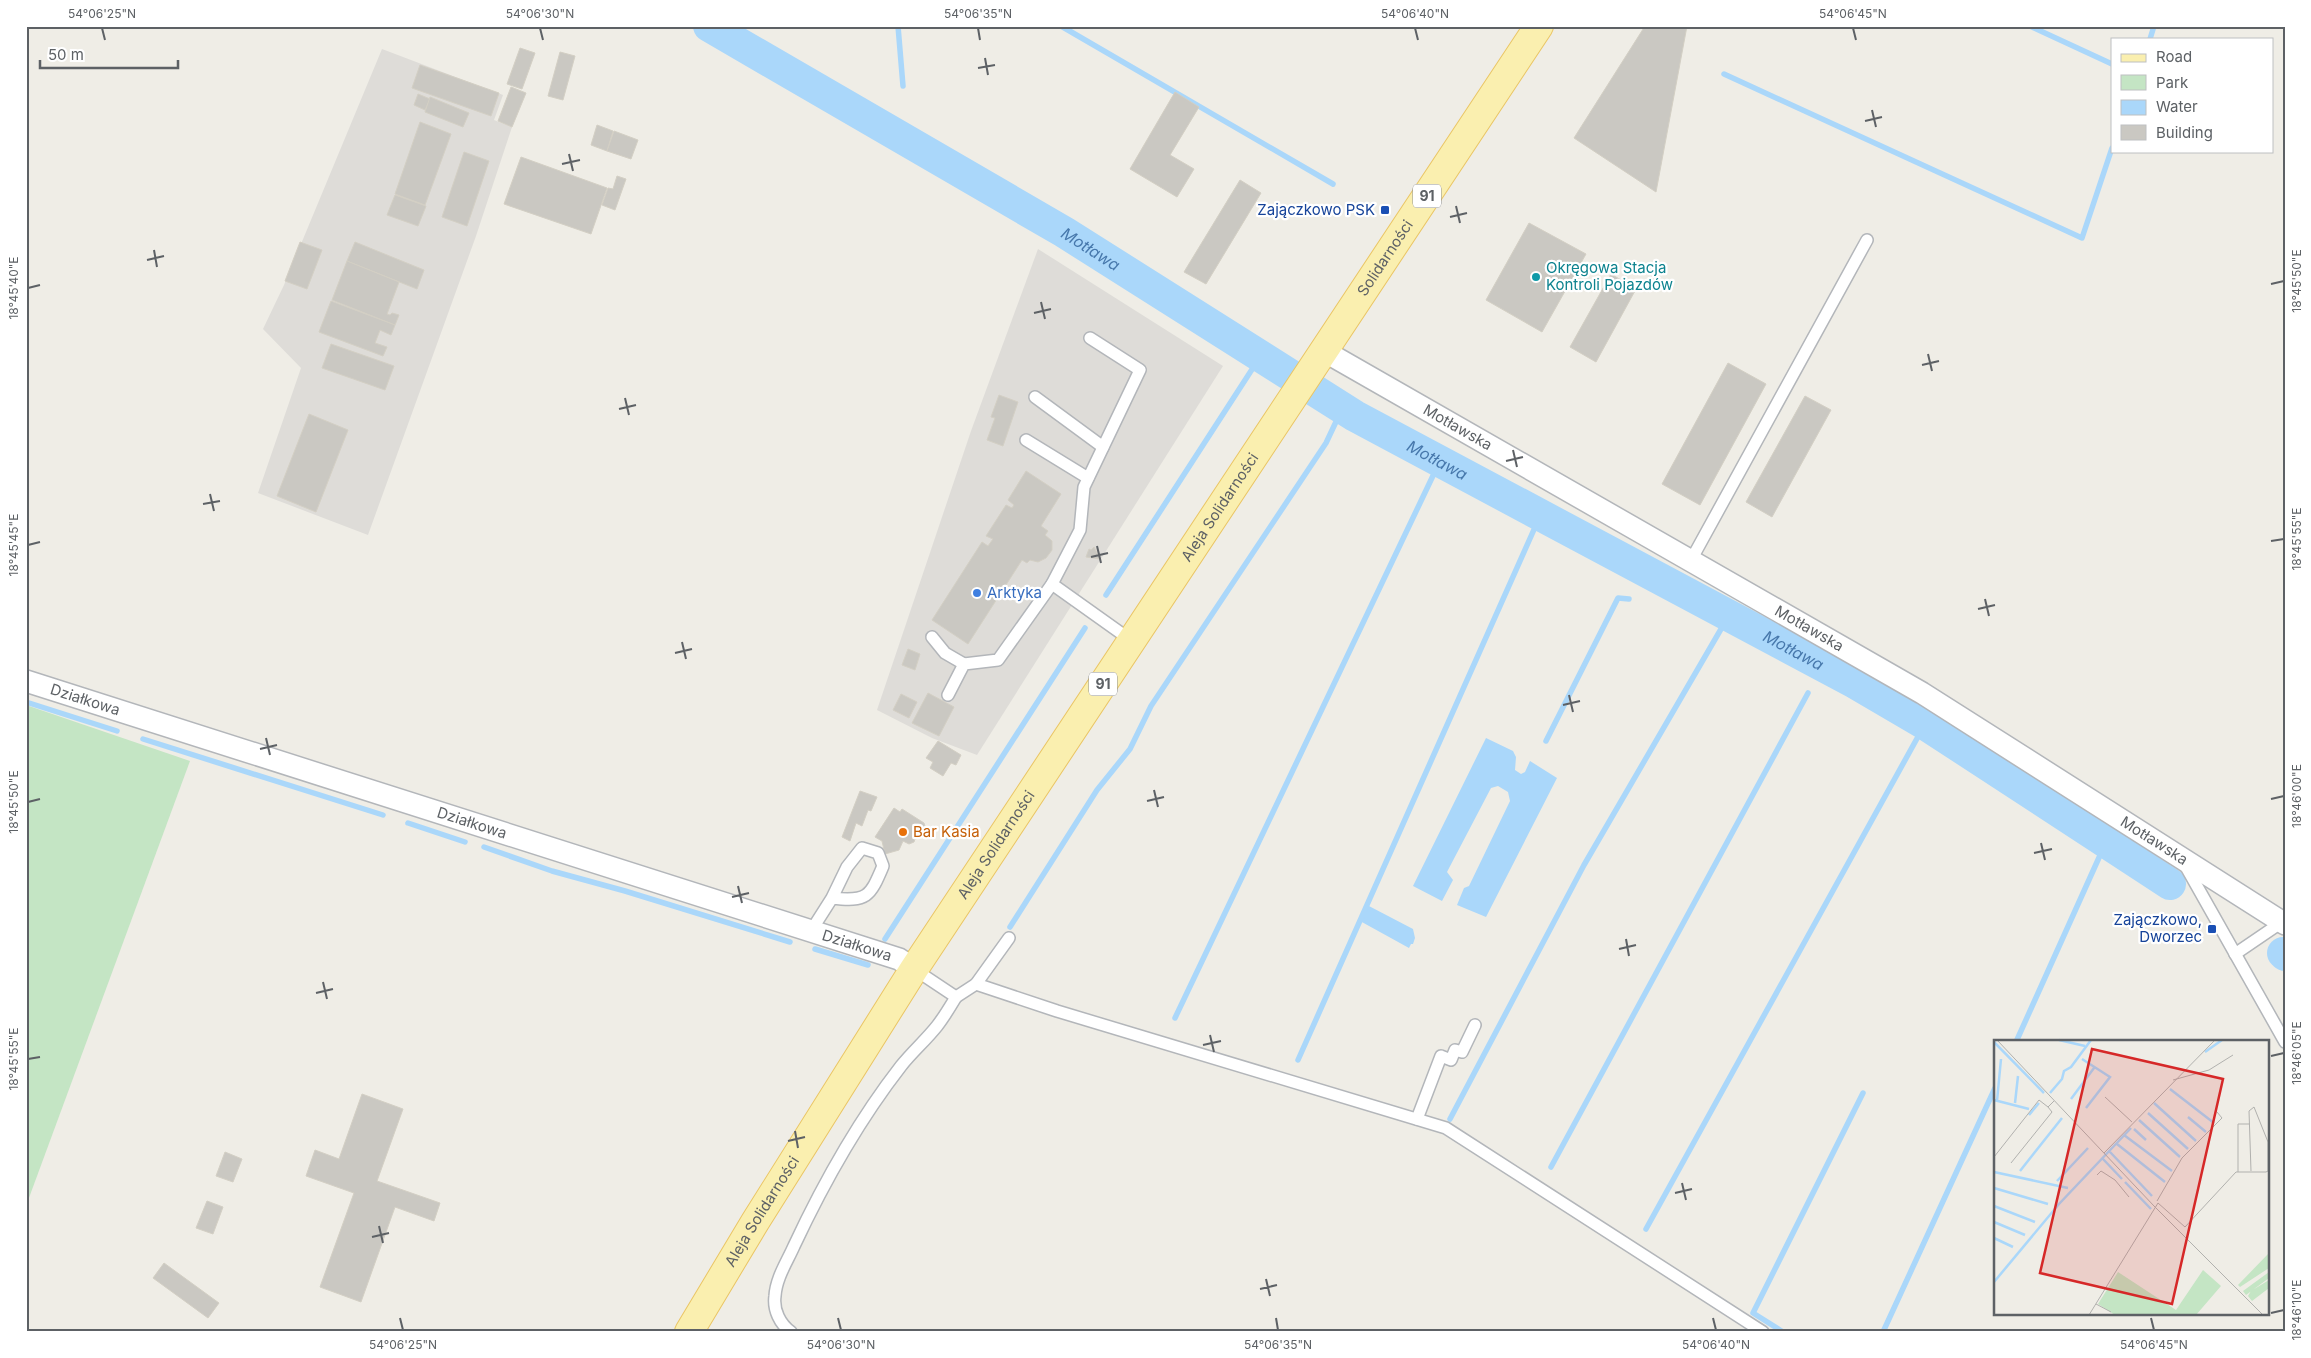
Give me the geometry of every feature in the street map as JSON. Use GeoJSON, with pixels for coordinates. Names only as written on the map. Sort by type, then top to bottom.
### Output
{"type":"FeatureCollection","features":[{"type":"Feature","properties":{"kind":"main road","name":"Solidarności"},"geometry":{"type":"LineString","coordinates":[[1319,358],[1539,26]]}},
{"type":"Feature","properties":{"kind":"main road","name":"Aleja Solidarności"},"geometry":{"type":"LineString","coordinates":[[689,1332],[755,1222],[914,969],[1319,358]]}},
{"type":"Feature","properties":{"kind":"street","name":"Motławska"},"geometry":{"type":"LineString","coordinates":[[1319,358],[1690,562],[1922,693],[2283,923]]}},
{"type":"Feature","properties":{"kind":"street","name":"Działkowa"},"geometry":{"type":"LineString","coordinates":[[26,681],[899,959],[914,969]]}},
{"type":"Feature","properties":{"kind":"lane"},"geometry":{"type":"LineString","coordinates":[[1690,562],[1866,240]]}},
{"type":"Feature","properties":{"kind":"lane"},"geometry":{"type":"LineString","coordinates":[[932,637],[945,653],[964,664],[998,660],[1052,584],[1080,530],[1084,487],[1140,370],[1090,338]]}},
{"type":"Feature","properties":{"kind":"lane"},"geometry":{"type":"LineString","coordinates":[[1035,397],[1103,447]]}},
{"type":"Feature","properties":{"kind":"lane"},"geometry":{"type":"LineString","coordinates":[[1026,440],[1088,478]]}},
{"type":"Feature","properties":{"kind":"lane"},"geometry":{"type":"LineString","coordinates":[[1052,584],[1132,641]]}},
{"type":"Feature","properties":{"kind":"lane"},"geometry":{"type":"LineString","coordinates":[[948,695],[964,664]]}},
{"type":"Feature","properties":{"kind":"lane"},"geometry":{"type":"LineString","coordinates":[[811,931],[832,898],[847,867],[862,848],[878,853],[883,866],[873,890],[863,898],[853,900],[832,898]]}},
{"type":"Feature","properties":{"kind":"lane"},"geometry":{"type":"LineString","coordinates":[[2181,858],[2285,1042]]}},
{"type":"Feature","properties":{"kind":"lane"},"geometry":{"type":"LineString","coordinates":[[2235,954],[2283,923]]}},
{"type":"Feature","properties":{"kind":"lane"},"geometry":{"type":"LineString","coordinates":[[791,1332],[785,1327],[777,1314],[774,1298],[777,1283],[806,1220],[846,1150],[902,1064],[938,1025],[956,997],[976,984],[1009,938]]}},
{"type":"Feature","properties":{"kind":"lane"},"geometry":{"type":"LineString","coordinates":[[914,969],[956,997]]}},
{"type":"Feature","properties":{"kind":"lane"},"geometry":{"type":"LineString","coordinates":[[976,984],[1057,1011],[1446,1128],[1763,1332]]}},
{"type":"Feature","properties":{"kind":"lane"},"geometry":{"type":"LineString","coordinates":[[1417,1119],[1441,1056],[1451,1060],[1455,1050],[1462,1052],[1475,1025]]}},
{"type":"Feature","properties":{"kind":"shaded area"},"geometry":{"type":"Polygon","coordinates":[[[382,49],[503,95],[494,120],[512,127],[476,236],[368,535],[258,493],[301,368],[263,329],[284,285],[382,49]]]}},
{"type":"Feature","properties":{"kind":"shaded area"},"geometry":{"type":"Polygon","coordinates":[[[1038,249],[1223,366],[977,755],[932,738],[877,710],[971,431],[1038,249]]]}},
{"type":"Feature","properties":{"kind":"green space"},"geometry":{"type":"Polygon","coordinates":[[[26,705],[190,761],[26,1206],[26,705]]]}},
{"type":"Feature","properties":{"kind":"water"},"geometry":{"type":"Polygon","coordinates":[[[1486,738],[1513,751],[1516,757],[1515,770],[1521,774],[1525,772],[1530,761],[1557,778],[1486,917],[1457,905],[1464,888],[1469,886],[1510,801],[1508,792],[1498,786],[1491,788],[1447,872],[1453,880],[1442,901],[1413,886],[1486,738]]]}},
{"type":"Feature","properties":{"kind":"water"},"geometry":{"type":"Polygon","coordinates":[[[1367,905],[1413,929],[1415,938],[1413,944],[1409,948],[1360,921],[1367,905]]]}},
{"type":"Feature","properties":{"kind":"building"},"geometry":{"type":"Polygon","coordinates":[[[1645,26],[1687,26],[1656,192],[1574,138],[1645,26]]]}},
{"type":"Feature","properties":{"kind":"building"},"geometry":{"type":"Polygon","coordinates":[[[520,48],[535,53],[522,89],[507,84],[520,48]]]}},
{"type":"Feature","properties":{"kind":"building"},"geometry":{"type":"Polygon","coordinates":[[[560,52],[575,56],[563,100],[548,96],[560,52]]]}},
{"type":"Feature","properties":{"kind":"building"},"geometry":{"type":"Polygon","coordinates":[[[420,65],[499,93],[491,116],[412,88],[420,65]]]}},
{"type":"Feature","properties":{"kind":"building"},"geometry":{"type":"Polygon","coordinates":[[[511,87],[526,93],[512,127],[498,121],[511,87]]]}},
{"type":"Feature","properties":{"kind":"building"},"geometry":{"type":"Polygon","coordinates":[[[1175,92],[1199,107],[1170,155],[1194,169],[1177,197],[1130,169],[1175,92]]]}},
{"type":"Feature","properties":{"kind":"building"},"geometry":{"type":"Polygon","coordinates":[[[418,94],[430,99],[425,110],[414,105],[418,94]]]}},
{"type":"Feature","properties":{"kind":"building"},"geometry":{"type":"Polygon","coordinates":[[[430,97],[469,113],[463,127],[425,112],[430,97]]]}},
{"type":"Feature","properties":{"kind":"building"},"geometry":{"type":"Polygon","coordinates":[[[420,122],[451,134],[425,205],[395,194],[420,122]]]}},
{"type":"Feature","properties":{"kind":"building"},"geometry":{"type":"Polygon","coordinates":[[[597,125],[613,131],[607,151],[591,145],[597,125]]]}},
{"type":"Feature","properties":{"kind":"building"},"geometry":{"type":"Polygon","coordinates":[[[614,131],[638,140],[631,159],[607,151],[614,131]]]}},
{"type":"Feature","properties":{"kind":"building"},"geometry":{"type":"Polygon","coordinates":[[[464,152],[489,161],[467,226],[442,217],[464,152]]]}},
{"type":"Feature","properties":{"kind":"building"},"geometry":{"type":"Polygon","coordinates":[[[521,157],[607,188],[591,234],[504,204],[521,157]]]}},
{"type":"Feature","properties":{"kind":"building"},"geometry":{"type":"Polygon","coordinates":[[[617,176],[626,179],[615,210],[602,205],[608,188],[613,189],[617,176]]]}},
{"type":"Feature","properties":{"kind":"building"},"geometry":{"type":"Polygon","coordinates":[[[1240,180],[1261,193],[1206,284],[1184,272],[1240,180]]]}},
{"type":"Feature","properties":{"kind":"building"},"geometry":{"type":"Polygon","coordinates":[[[395,195],[426,206],[418,226],[387,215],[395,195]]]}},
{"type":"Feature","properties":{"kind":"building","name":"Okręgowa Stacja Kontroli Pojazdów"},"geometry":{"type":"Polygon","coordinates":[[[1529,223],[1586,254],[1542,332],[1486,300],[1529,223]]]}},
{"type":"Feature","properties":{"kind":"building"},"geometry":{"type":"Polygon","coordinates":[[[300,242],[322,250],[307,289],[285,281],[300,242]]]}},
{"type":"Feature","properties":{"kind":"building"},"geometry":{"type":"Polygon","coordinates":[[[355,242],[424,270],[417,289],[347,261],[355,242]]]}},
{"type":"Feature","properties":{"kind":"building"},"geometry":{"type":"Polygon","coordinates":[[[347,261],[399,282],[387,314],[399,315],[395,325],[332,300],[347,261]]]}},
{"type":"Feature","properties":{"kind":"building"},"geometry":{"type":"Polygon","coordinates":[[[1611,274],[1636,289],[1596,362],[1570,347],[1611,274]]]}},
{"type":"Feature","properties":{"kind":"building"},"geometry":{"type":"Polygon","coordinates":[[[331,301],[395,325],[391,335],[380,330],[375,343],[387,347],[383,356],[319,332],[331,301]]]}},
{"type":"Feature","properties":{"kind":"building"},"geometry":{"type":"Polygon","coordinates":[[[331,344],[394,366],[385,390],[322,368],[331,344]]]}},
{"type":"Feature","properties":{"kind":"building"},"geometry":{"type":"Polygon","coordinates":[[[1728,363],[1766,384],[1700,505],[1662,484],[1728,363]]]}},
{"type":"Feature","properties":{"kind":"building"},"geometry":{"type":"Polygon","coordinates":[[[999,395],[1018,402],[1003,446],[987,440],[995,418],[991,417],[999,395]]]}},
{"type":"Feature","properties":{"kind":"building"},"geometry":{"type":"Polygon","coordinates":[[[1805,396],[1831,410],[1772,517],[1746,502],[1805,396]]]}},
{"type":"Feature","properties":{"kind":"building"},"geometry":{"type":"Polygon","coordinates":[[[309,414],[348,430],[316,512],[277,496],[309,414]]]}},
{"type":"Feature","properties":{"kind":"building"},"geometry":{"type":"Polygon","coordinates":[[[1026,471],[1061,494],[1041,526],[1048,531],[1045,535],[1052,541],[1052,550],[1046,558],[1038,562],[1030,560],[1027,563],[1022,560],[968,644],[932,620],[982,542],[988,546],[993,539],[986,536],[1006,505],[1012,508],[1014,505],[1008,500],[1026,471]]]}},
{"type":"Feature","properties":{"kind":"building"},"geometry":{"type":"Polygon","coordinates":[[[1094,547],[1100,559],[1086,557],[1089,549],[1091,550],[1094,547]]]}},
{"type":"Feature","properties":{"kind":"building"},"geometry":{"type":"Polygon","coordinates":[[[908,649],[920,654],[915,670],[902,665],[908,649]]]}},
{"type":"Feature","properties":{"kind":"building"},"geometry":{"type":"Polygon","coordinates":[[[928,693],[954,707],[939,736],[912,723],[928,693]]]}},
{"type":"Feature","properties":{"kind":"building"},"geometry":{"type":"Polygon","coordinates":[[[901,694],[917,702],[909,718],[893,710],[901,694]]]}},
{"type":"Feature","properties":{"kind":"building"},"geometry":{"type":"Polygon","coordinates":[[[938,741],[961,755],[956,765],[951,763],[943,776],[930,768],[933,762],[926,758],[938,741]]]}},
{"type":"Feature","properties":{"kind":"building"},"geometry":{"type":"Polygon","coordinates":[[[860,791],[877,797],[871,811],[868,810],[862,826],[856,823],[850,841],[842,837],[860,791]]]}},
{"type":"Feature","properties":{"kind":"building","name":"Bar Kasia"},"geometry":{"type":"Polygon","coordinates":[[[894,808],[900,812],[902,809],[924,823],[928,836],[915,839],[914,842],[909,844],[903,841],[899,850],[885,854],[882,841],[875,837],[894,808]]]}},
{"type":"Feature","properties":{"kind":"building"},"geometry":{"type":"Polygon","coordinates":[[[362,1094],[403,1109],[377,1181],[440,1203],[434,1221],[395,1207],[361,1302],[320,1287],[354,1193],[306,1176],[315,1150],[339,1159],[362,1094]]]}},
{"type":"Feature","properties":{"kind":"building"},"geometry":{"type":"Polygon","coordinates":[[[225,1152],[242,1159],[233,1182],[216,1176],[225,1152]]]}},
{"type":"Feature","properties":{"kind":"building"},"geometry":{"type":"Polygon","coordinates":[[[207,1201],[223,1207],[213,1234],[196,1228],[207,1201]]]}},
{"type":"Feature","properties":{"kind":"building"},"geometry":{"type":"Polygon","coordinates":[[[164,1263],[219,1303],[208,1318],[153,1278],[164,1263]]]}},
{"type":"Feature","properties":{"kind":"waterway","name":"Motława"},"geometry":{"type":"LineString","coordinates":[[709,26],[1064,232],[1355,416],[1855,683],[1925,724],[2170,884]]}},
{"type":"Feature","properties":{"kind":"waterway"},"geometry":{"type":"LineString","coordinates":[[898,26],[903,86]]}},
{"type":"Feature","properties":{"kind":"waterway"},"geometry":{"type":"LineString","coordinates":[[1061,26],[1333,184]]}},
{"type":"Feature","properties":{"kind":"waterway"},"geometry":{"type":"LineString","coordinates":[[2030,26],[2111,64]]}},
{"type":"Feature","properties":{"kind":"waterway"},"geometry":{"type":"LineString","coordinates":[[2150,38],[2154,26]]}},
{"type":"Feature","properties":{"kind":"waterway"},"geometry":{"type":"LineString","coordinates":[[1724,74],[2082,238],[2111,151]]}},
{"type":"Feature","properties":{"kind":"waterway"},"geometry":{"type":"LineString","coordinates":[[1106,595],[1260,357]]}},
{"type":"Feature","properties":{"kind":"waterway"},"geometry":{"type":"LineString","coordinates":[[1010,927],[1097,790],[1130,749],[1151,706],[1326,443],[1342,409]]}},
{"type":"Feature","properties":{"kind":"waterway"},"geometry":{"type":"LineString","coordinates":[[1175,1018],[1440,461]]}},
{"type":"Feature","properties":{"kind":"waterway"},"geometry":{"type":"LineString","coordinates":[[1298,1060],[1540,516]]}},
{"type":"Feature","properties":{"kind":"waterway"},"geometry":{"type":"LineString","coordinates":[[1546,741],[1618,598],[1629,599]]}},
{"type":"Feature","properties":{"kind":"waterway"},"geometry":{"type":"LineString","coordinates":[[1450,1119],[1584,865],[1728,617]]}},
{"type":"Feature","properties":{"kind":"waterway"},"geometry":{"type":"LineString","coordinates":[[885,939],[1085,628]]}},
{"type":"Feature","properties":{"kind":"waterway"},"geometry":{"type":"LineString","coordinates":[[1551,1167],[1808,693]]}},
{"type":"Feature","properties":{"kind":"waterway"},"geometry":{"type":"LineString","coordinates":[[26,702],[117,731]]}},
{"type":"Feature","properties":{"kind":"waterway"},"geometry":{"type":"LineString","coordinates":[[1646,1229],[1925,724]]}},
{"type":"Feature","properties":{"kind":"waterway"},"geometry":{"type":"LineString","coordinates":[[143,739],[383,815]]}},
{"type":"Feature","properties":{"kind":"waterway"},"geometry":{"type":"LineString","coordinates":[[408,823],[465,842]]}},
{"type":"Feature","properties":{"kind":"waterway"},"geometry":{"type":"LineString","coordinates":[[2017,1040],[2106,842]]}},
{"type":"Feature","properties":{"kind":"waterway"},"geometry":{"type":"LineString","coordinates":[[484,847],[552,871],[625,891],[790,942]]}},
{"type":"Feature","properties":{"kind":"waterway"},"geometry":{"type":"LineString","coordinates":[[815,949],[868,965]]}},
{"type":"Feature","properties":{"kind":"waterway"},"geometry":{"type":"LineString","coordinates":[[1883,1332],[1994,1090]]}},
{"type":"Feature","properties":{"kind":"waterway"},"geometry":{"type":"LineString","coordinates":[[1783,1332],[1753,1313],[1863,1093]]}},
{"type":"Feature","properties":{"kind":"place","name":"Zajączkowo PSK"},"geometry":{"type":"Point","coordinates":[1385,210]}},
{"type":"Feature","properties":{"kind":"place","name":"Okręgowa Stacja Kontroli Pojazdów"},"geometry":{"type":"Point","coordinates":[1536,277]}},
{"type":"Feature","properties":{"kind":"place","name":"Arktyka"},"geometry":{"type":"Point","coordinates":[977,593]}},
{"type":"Feature","properties":{"kind":"place","name":"Bar Kasia"},"geometry":{"type":"Point","coordinates":[903,832]}},
{"type":"Feature","properties":{"kind":"place","name":"Zajączkowo, Dworzec"},"geometry":{"type":"Point","coordinates":[2212,929]}}]}
